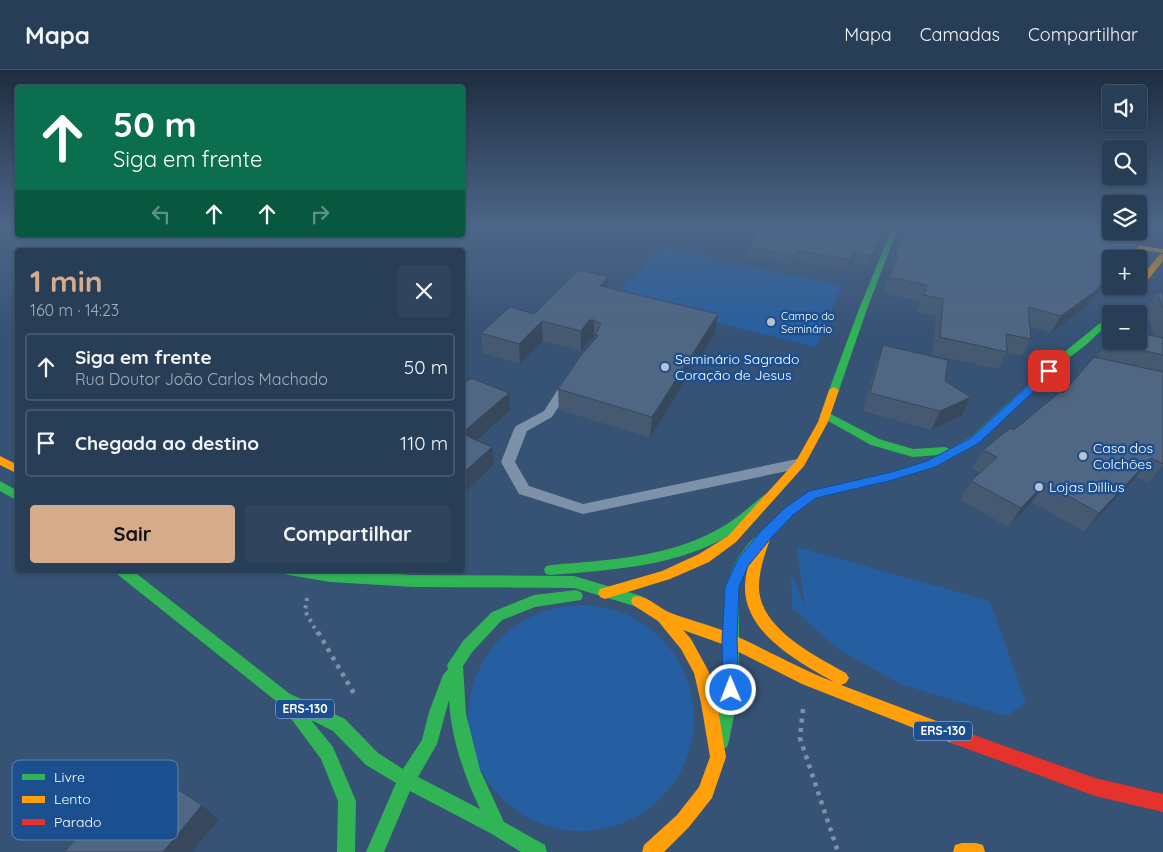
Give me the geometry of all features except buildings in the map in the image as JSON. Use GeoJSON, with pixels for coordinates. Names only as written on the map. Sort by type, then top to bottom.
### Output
{"type":"FeatureCollection","features":[{"type":"Feature","properties":{"kind":"main road"},"geometry":{"type":"LineString","coordinates":[[605,593],[665,575],[704,558],[732,540],[800,463],[823,422],[882,262]]}},
{"type":"Feature","properties":{"kind":"main road"},"geometry":{"type":"LineString","coordinates":[[1147,275],[1158,262]]}},
{"type":"Feature","properties":{"kind":"main road"},"geometry":{"type":"LineString","coordinates":[[651,852],[683,821],[706,792],[718,757],[731,690],[732,587],[742,563],[766,534],[789,512],[813,494],[893,476],[931,464],[975,440],[1059,361],[1102,325]]}},
{"type":"Feature","properties":{"kind":"main road"},"geometry":{"type":"LineString","coordinates":[[1059,361],[1077,365]]}},
{"type":"Feature","properties":{"kind":"main road"},"geometry":{"type":"LineString","coordinates":[[824,415],[875,442],[913,453],[958,450]]}},
{"type":"Feature","properties":{"kind":"main road"},"geometry":{"type":"LineString","coordinates":[[0,460],[15,468]]}},
{"type":"Feature","properties":{"kind":"main road"},"geometry":{"type":"LineString","coordinates":[[0,484],[15,495]]}},
{"type":"Feature","properties":{"kind":"main road"},"geometry":{"type":"LineString","coordinates":[[413,581],[618,564],[663,556],[695,546],[718,536],[768,498]]}},
{"type":"Feature","properties":{"kind":"main road"},"geometry":{"type":"LineString","coordinates":[[766,534],[755,560],[752,600],[768,628],[812,661],[916,721]]}},
{"type":"Feature","properties":{"kind":"main road","name":"ERS-130"},"geometry":{"type":"LineString","coordinates":[[126,573],[284,699],[340,725],[372,759],[406,780],[498,828],[538,852]]}},
{"type":"Feature","properties":{"kind":"main road","name":"ERS-130"},"geometry":{"type":"LineString","coordinates":[[312,573],[330,577],[413,581],[574,582],[605,593],[635,600],[662,616],[730,640],[807,679],[916,721],[1095,787],[1163,803]]}},
{"type":"Feature","properties":{"kind":"main road","name":"ERS-130"},"geometry":{"type":"LineString","coordinates":[[406,780],[429,744],[437,712],[455,665],[468,646],[497,616],[534,600],[605,593]]}},
{"type":"Feature","properties":{"kind":"main road","name":"ERS-130"},"geometry":{"type":"LineString","coordinates":[[662,616],[686,644],[701,672],[709,703],[718,757]]}},
{"type":"Feature","properties":{"kind":"main road"},"geometry":{"type":"LineString","coordinates":[[455,665],[458,714],[472,772],[498,828]]}},
{"type":"Feature","properties":{"kind":"main road"},"geometry":{"type":"LineString","coordinates":[[284,699],[327,753],[344,793],[347,801],[346,852]]}},
{"type":"Feature","properties":{"kind":"main road"},"geometry":{"type":"LineString","coordinates":[[375,852],[406,780]]}},
{"type":"Feature","properties":{"kind":"main road"},"geometry":{"type":"LineString","coordinates":[[962,852],[976,852]]}},
{"type":"Feature","properties":{"kind":"lane"},"geometry":{"type":"LineString","coordinates":[[573,375],[548,414],[521,429],[508,462],[524,490],[583,510],[800,463]]}},
{"type":"Feature","properties":{"kind":"path"},"geometry":{"type":"LineString","coordinates":[[312,573],[305,612],[356,696],[340,725]]}},
{"type":"Feature","properties":{"kind":"path"},"geometry":{"type":"LineString","coordinates":[[807,679],[800,738],[838,852]]}},
{"type":"Feature","properties":{"kind":"shaded area","name":"Campo do Seminário"},"geometry":{"type":"Polygon","coordinates":[[[646,262],[733,262],[842,286],[816,347],[614,297],[646,262]]]}},
{"type":"Feature","properties":{"kind":"shaded area"},"geometry":{"type":"Polygon","coordinates":[[[797,547],[990,601],[1026,703],[1006,716],[900,684],[838,649],[792,608],[791,572],[805,607],[797,547]]]}},
{"type":"Feature","properties":{"kind":"shaded area"},"geometry":{"type":"Polygon","coordinates":[[[581,605],[614,610],[624,614],[644,624],[661,638],[675,655],[685,675],[689,685],[694,718],[689,751],[685,761],[675,781],[661,798],[644,812],[624,822],[614,826],[581,831],[548,826],[538,822],[518,812],[501,798],[487,781],[477,761],[473,751],[468,718],[473,685],[477,675],[487,655],[501,638],[518,624],[538,614],[548,610],[581,605]]]}},
{"type":"Feature","properties":{"kind":"traffic: fast"},"geometry":{"type":"LineString","coordinates":[[834,390],[881,262]]}},
{"type":"Feature","properties":{"kind":"traffic: fast"},"geometry":{"type":"LineString","coordinates":[[721,741],[731,690],[732,587],[742,563],[755,546],[789,511],[813,495],[893,476],[931,464],[975,440],[1059,361],[1102,325]]}},
{"type":"Feature","properties":{"kind":"traffic: fast"},"geometry":{"type":"LineString","coordinates":[[825,415],[875,442],[913,453],[945,451]]}},
{"type":"Feature","properties":{"kind":"traffic: fast"},"geometry":{"type":"LineString","coordinates":[[0,485],[15,495]]}},
{"type":"Feature","properties":{"kind":"traffic: fast"},"geometry":{"type":"LineString","coordinates":[[551,570],[637,562],[679,552],[699,545],[726,531],[768,498]]}},
{"type":"Feature","properties":{"kind":"traffic: fast"},"geometry":{"type":"LineString","coordinates":[[126,573],[284,699],[339,725],[372,759],[406,780],[498,828],[538,852]]}},
{"type":"Feature","properties":{"kind":"traffic: fast"},"geometry":{"type":"LineString","coordinates":[[307,573],[330,577],[413,581],[574,582],[638,601]]}},
{"type":"Feature","properties":{"kind":"traffic: fast"},"geometry":{"type":"LineString","coordinates":[[498,828],[472,772],[458,714],[455,665],[468,646],[497,616],[534,601],[576,596]]}},
{"type":"Feature","properties":{"kind":"traffic: fast"},"geometry":{"type":"LineString","coordinates":[[375,852],[406,780],[429,744],[437,712],[451,675]]}},
{"type":"Feature","properties":{"kind":"traffic: fast"},"geometry":{"type":"LineString","coordinates":[[288,704],[327,753],[347,801],[346,852]]}},
{"type":"Feature","properties":{"kind":"traffic: slow"},"geometry":{"type":"LineString","coordinates":[[1147,275],[1158,262]]}},
{"type":"Feature","properties":{"kind":"traffic: slow"},"geometry":{"type":"LineString","coordinates":[[605,593],[665,575],[704,558],[732,539],[800,463],[823,422],[834,390]]}},
{"type":"Feature","properties":{"kind":"traffic: slow"},"geometry":{"type":"LineString","coordinates":[[0,460],[15,468]]}},
{"type":"Feature","properties":{"kind":"traffic: slow"},"geometry":{"type":"LineString","coordinates":[[766,534],[752,578],[752,593],[755,607],[763,620],[786,643],[800,654],[841,678]]}},
{"type":"Feature","properties":{"kind":"traffic: slow"},"geometry":{"type":"LineString","coordinates":[[638,601],[662,616],[730,640],[807,679],[957,737]]}},
{"type":"Feature","properties":{"kind":"traffic: slow"},"geometry":{"type":"LineString","coordinates":[[651,852],[683,821],[706,792],[718,757],[709,703],[701,672],[686,644],[663,616]]}},
{"type":"Feature","properties":{"kind":"traffic: slow"},"geometry":{"type":"LineString","coordinates":[[962,852],[976,852]]}},
{"type":"Feature","properties":{"kind":"traffic: jam"},"geometry":{"type":"LineString","coordinates":[[957,737],[1095,787],[1163,803]]}},
{"type":"Feature","properties":{"kind":"place","name":"Campo do Seminário"},"geometry":{"type":"Point","coordinates":[771,322]}},
{"type":"Feature","properties":{"kind":"place","name":"Seminário Sagrado Coração de Jesus"},"geometry":{"type":"Point","coordinates":[665,367]}},
{"type":"Feature","properties":{"kind":"place","name":"Casa dos Colchões"},"geometry":{"type":"Point","coordinates":[1083,456]}},
{"type":"Feature","properties":{"kind":"place","name":"Lojas Dillius"},"geometry":{"type":"Point","coordinates":[1039,487]}},
{"type":"Feature","properties":{"kind":"route"},"geometry":{"type":"LineString","coordinates":[[731,690],[732,587],[742,563],[754,546],[789,512],[813,494],[893,476],[931,464],[975,440],[1049,371]]}}]}
